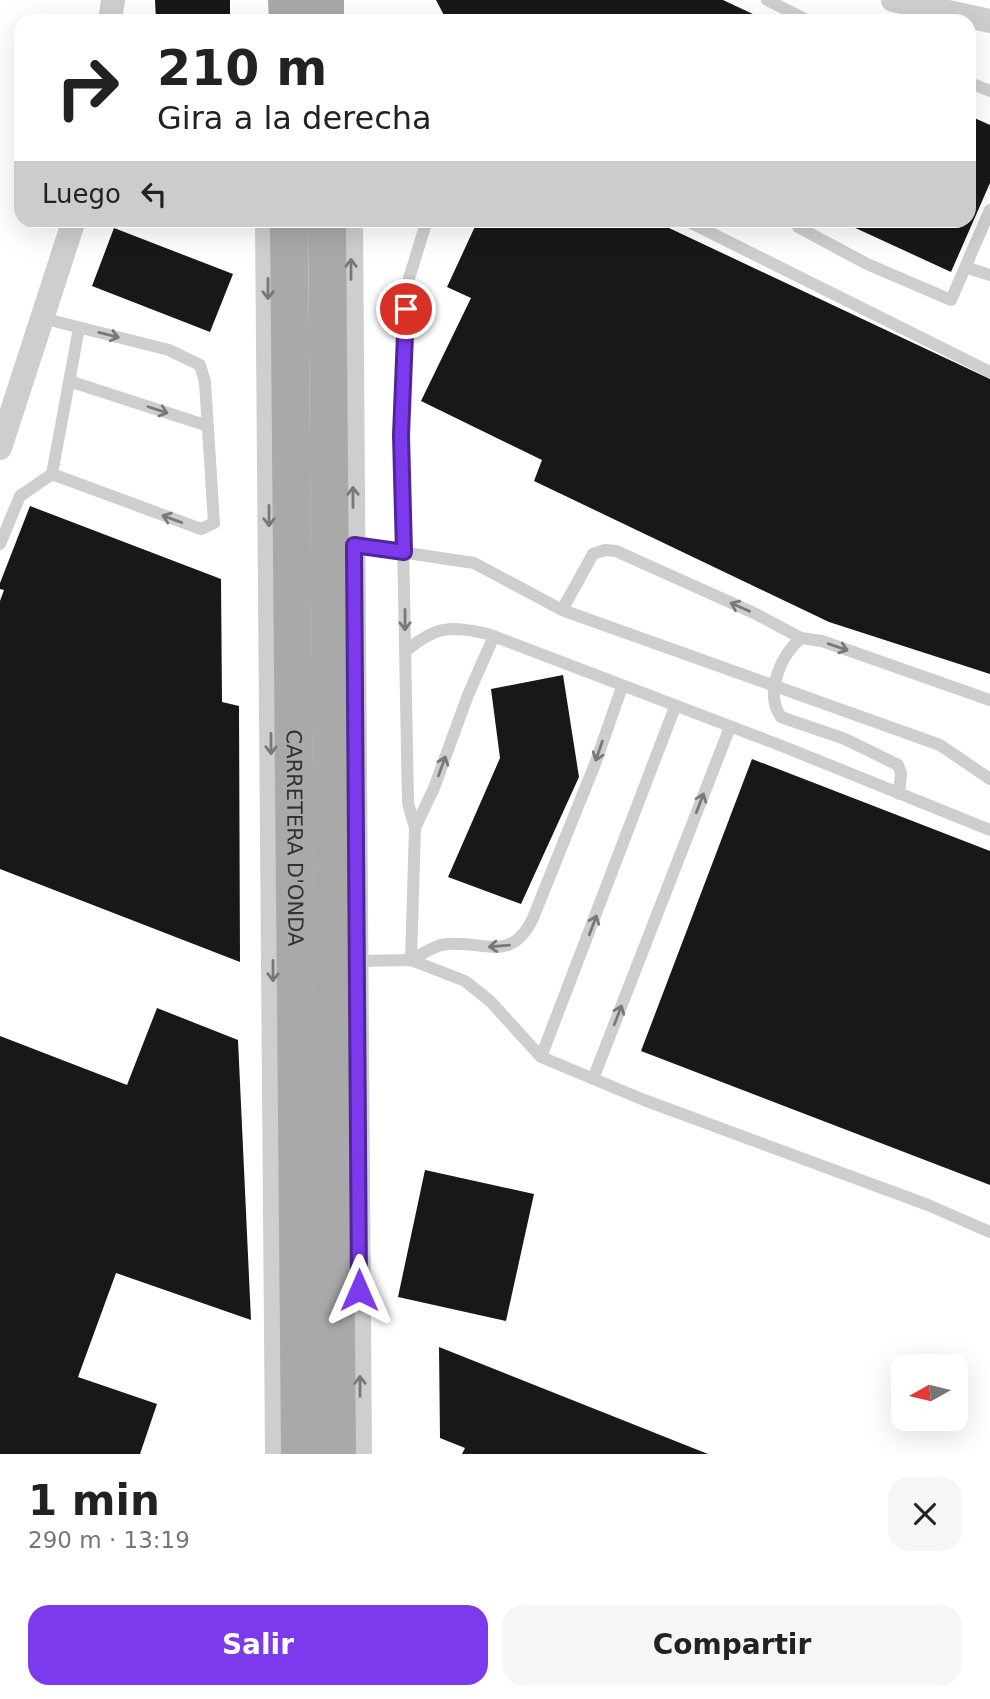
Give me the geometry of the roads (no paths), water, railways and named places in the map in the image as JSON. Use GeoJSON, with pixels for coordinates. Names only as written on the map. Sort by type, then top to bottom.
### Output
{"type":"FeatureCollection","features":[{"type":"Feature","properties":{"kind":"main road","name":"CARRETERA D'ONDA"},"geometry":{"type":"LineString","coordinates":[[289,228],[300,1454]]}},
{"type":"Feature","properties":{"kind":"main road","name":"CARRETERA D'ONDA"},"geometry":{"type":"LineString","coordinates":[[327,228],[337,1454]]}},
{"type":"Feature","properties":{"kind":"street"},"geometry":{"type":"LineString","coordinates":[[893,0],[958,14]]}},
{"type":"Feature","properties":{"kind":"street"},"geometry":{"type":"LineString","coordinates":[[0,449],[71,228]]}},
{"type":"Feature","properties":{"kind":"street","name":"CARRETERA D'ONDA"},"geometry":{"type":"LineString","coordinates":[[267,228],[277,1454]]}},
{"type":"Feature","properties":{"kind":"street"},"geometry":{"type":"LineString","coordinates":[[351,228],[360,1454]]}},
{"type":"Feature","properties":{"kind":"lane"},"geometry":{"type":"LineString","coordinates":[[767,0],[795,14]]}},
{"type":"Feature","properties":{"kind":"lane"},"geometry":{"type":"LineString","coordinates":[[800,228],[867,264],[951,300],[990,210]]}},
{"type":"Feature","properties":{"kind":"lane"},"geometry":{"type":"LineString","coordinates":[[411,960],[415,828],[408,803],[401,435],[407,285],[425,228]]}},
{"type":"Feature","properties":{"kind":"lane"},"geometry":{"type":"LineString","coordinates":[[701,228],[990,372]]}},
{"type":"Feature","properties":{"kind":"lane"},"geometry":{"type":"LineString","coordinates":[[965,267],[990,275]]}},
{"type":"Feature","properties":{"kind":"lane"},"geometry":{"type":"LineString","coordinates":[[42,318],[169,351],[200,365],[205,382],[214,523],[201,529],[52,474]]}},
{"type":"Feature","properties":{"kind":"lane"},"geometry":{"type":"LineString","coordinates":[[0,544],[20,496],[52,474],[79,328]]}},
{"type":"Feature","properties":{"kind":"lane"},"geometry":{"type":"LineString","coordinates":[[69,381],[208,426]]}},
{"type":"Feature","properties":{"kind":"lane"},"geometry":{"type":"LineString","coordinates":[[354,545],[474,563],[562,610],[940,745],[990,779]]}},
{"type":"Feature","properties":{"kind":"lane"},"geometry":{"type":"LineString","coordinates":[[562,610],[593,554],[606,550],[617,551],[754,613],[801,638],[822,641],[990,700]]}},
{"type":"Feature","properties":{"kind":"lane"},"geometry":{"type":"LineString","coordinates":[[405,652],[422,637],[440,629],[460,628],[494,636],[990,830]]}},
{"type":"Feature","properties":{"kind":"lane"},"geometry":{"type":"LineString","coordinates":[[415,828],[434,788],[468,695],[494,636]]}},
{"type":"Feature","properties":{"kind":"lane"},"geometry":{"type":"LineString","coordinates":[[801,638],[792,646],[773,684],[774,708],[781,717],[845,739],[898,765],[901,773],[899,794]]}},
{"type":"Feature","properties":{"kind":"lane"},"geometry":{"type":"LineString","coordinates":[[411,960],[439,946],[491,947],[511,945],[522,938],[533,918],[590,777],[622,687]]}},
{"type":"Feature","properties":{"kind":"lane"},"geometry":{"type":"LineString","coordinates":[[541,1057],[675,707]]}},
{"type":"Feature","properties":{"kind":"lane"},"geometry":{"type":"LineString","coordinates":[[593,1079],[730,727]]}},
{"type":"Feature","properties":{"kind":"lane"},"geometry":{"type":"LineString","coordinates":[[356,961],[411,960],[465,981],[490,1001],[541,1057],[644,1100],[928,1205],[990,1232]]}}]}
